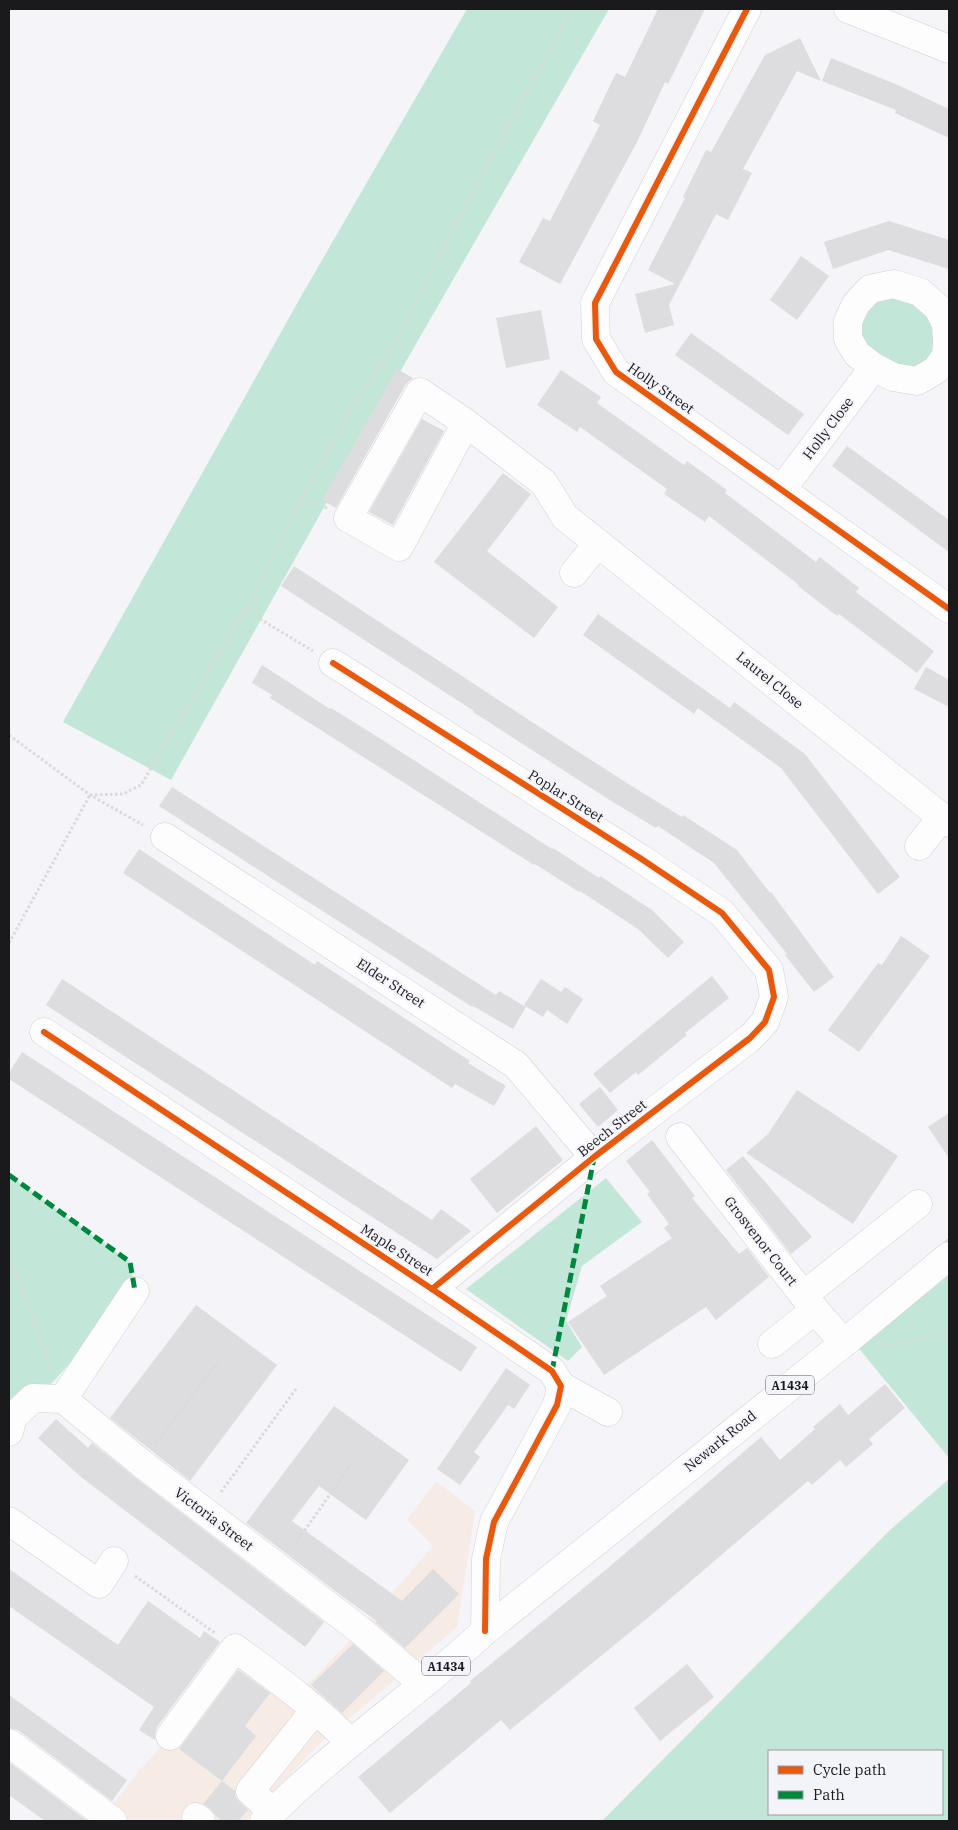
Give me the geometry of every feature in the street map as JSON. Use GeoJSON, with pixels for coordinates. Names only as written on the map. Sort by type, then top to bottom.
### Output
{"type":"FeatureCollection","features":[{"type":"Feature","properties":{"kind":"street","name":"Holly Street"},"geometry":{"type":"LineString","coordinates":[[748,9],[595,303],[596,339],[616,372],[949,609]]}},
{"type":"Feature","properties":{"kind":"street"},"geometry":{"type":"LineString","coordinates":[[848,9],[949,49]]}},
{"type":"Feature","properties":{"kind":"street","name":"Holly Close"},"geometry":{"type":"LineString","coordinates":[[782,489],[874,366]]}},
{"type":"Feature","properties":{"kind":"street"},"geometry":{"type":"LineString","coordinates":[[420,392],[466,422],[399,547],[348,518],[420,392]]}},
{"type":"Feature","properties":{"kind":"street","name":"Laurel Close"},"geometry":{"type":"LineString","coordinates":[[466,422],[544,483],[565,517],[946,820],[920,846]]}},
{"type":"Feature","properties":{"kind":"street"},"geometry":{"type":"LineString","coordinates":[[574,573],[598,543]]}},
{"type":"Feature","properties":{"kind":"street","name":"Poplar Street"},"geometry":{"type":"LineString","coordinates":[[333,663],[640,858],[722,913],[769,970]]}},
{"type":"Feature","properties":{"kind":"street","name":"Elder Street"},"geometry":{"type":"LineString","coordinates":[[165,837],[516,1065],[594,1157]]}},
{"type":"Feature","properties":{"kind":"street","name":"Beech Street"},"geometry":{"type":"LineString","coordinates":[[432,1289],[594,1157],[750,1038],[765,1022],[774,997],[769,970]]}},
{"type":"Feature","properties":{"kind":"street","name":"Maple Street"},"geometry":{"type":"LineString","coordinates":[[44,1032],[432,1289],[552,1371],[561,1386]]}},
{"type":"Feature","properties":{"kind":"street","name":"Grosvenor Court"},"geometry":{"type":"LineString","coordinates":[[680,1137],[809,1303],[844,1343]]}},
{"type":"Feature","properties":{"kind":"street"},"geometry":{"type":"LineString","coordinates":[[772,1344],[809,1303],[918,1204]]}},
{"type":"Feature","properties":{"kind":"street","name":"Newark Road"},"geometry":{"type":"LineString","coordinates":[[485,1631],[844,1343],[949,1256]]}},
{"type":"Feature","properties":{"kind":"street"},"geometry":{"type":"LineString","coordinates":[[9,1432],[13,1418],[33,1398],[63,1399],[136,1291]]}},
{"type":"Feature","properties":{"kind":"street"},"geometry":{"type":"LineString","coordinates":[[485,1631],[486,1558],[494,1522],[557,1405],[561,1386],[608,1412]]}},
{"type":"Feature","properties":{"kind":"street","name":"Victoria Street"},"geometry":{"type":"LineString","coordinates":[[63,1399],[141,1464],[360,1630],[423,1684]]}},
{"type":"Feature","properties":{"kind":"street"},"geometry":{"type":"LineString","coordinates":[[9,1521],[98,1584],[114,1561]]}},
{"type":"Feature","properties":{"kind":"street","name":"A1434"},"geometry":{"type":"LineString","coordinates":[[268,1816],[351,1743],[460,1654],[485,1631]]}},
{"type":"Feature","properties":{"kind":"street"},"geometry":{"type":"LineString","coordinates":[[170,1736],[235,1648],[298,1695],[351,1743]]}},
{"type":"Feature","properties":{"kind":"street"},"geometry":{"type":"LineString","coordinates":[[268,1816],[250,1791],[315,1710]]}},
{"type":"Feature","properties":{"kind":"street"},"geometry":{"type":"LineString","coordinates":[[9,1743],[113,1821]]}},
{"type":"Feature","properties":{"kind":"path"},"geometry":{"type":"LineString","coordinates":[[90,795],[123,794],[141,785],[245,610],[354,404],[391,350],[488,162],[573,9]]}},
{"type":"Feature","properties":{"kind":"path"},"geometry":{"type":"LineString","coordinates":[[301,501],[321,505]]}},
{"type":"Feature","properties":{"kind":"path"},"geometry":{"type":"LineString","coordinates":[[245,610],[333,663]]}},
{"type":"Feature","properties":{"kind":"path"},"geometry":{"type":"LineString","coordinates":[[9,735],[90,795],[165,837]]}},
{"type":"Feature","properties":{"kind":"path"},"geometry":{"type":"LineString","coordinates":[[9,943],[90,795]]}},
{"type":"Feature","properties":{"kind":"path"},"geometry":{"type":"LineString","coordinates":[[9,1254],[63,1399]]}},
{"type":"Feature","properties":{"kind":"path"},"geometry":{"type":"LineString","coordinates":[[844,1343],[887,1346],[949,1333]]}},
{"type":"Feature","properties":{"kind":"path"},"geometry":{"type":"LineString","coordinates":[[141,1464],[219,1360]]}},
{"type":"Feature","properties":{"kind":"path"},"geometry":{"type":"LineString","coordinates":[[206,1513],[296,1390]]}},
{"type":"Feature","properties":{"kind":"path"},"geometry":{"type":"LineString","coordinates":[[278,1567],[354,1460]]}},
{"type":"Feature","properties":{"kind":"path"},"geometry":{"type":"LineString","coordinates":[[114,1561],[235,1648]]}},
{"type":"Feature","properties":{"kind":"shaded area"},"geometry":{"type":"Polygon","coordinates":[[[436,1481],[475,1511],[457,1627],[318,1745],[246,1821],[81,1821],[92,1805],[105,1815],[138,1772],[171,1736],[235,1648],[299,1694],[360,1630],[433,1546],[407,1520],[436,1481]]]}},
{"type":"Feature","properties":{"kind":"green space"},"geometry":{"type":"Polygon","coordinates":[[[467,9],[609,9],[405,363],[171,780],[63,722],[299,300],[467,9]]]}},
{"type":"Feature","properties":{"kind":"green space"},"geometry":{"type":"Polygon","coordinates":[[[920,292],[947,342],[917,381],[857,354],[856,304],[920,292]]]}},
{"type":"Feature","properties":{"kind":"green space"},"geometry":{"type":"Polygon","coordinates":[[[9,1175],[130,1262],[135,1291],[52,1383],[35,1390],[9,1408],[9,1175]]]}},
{"type":"Feature","properties":{"kind":"green space"},"geometry":{"type":"Polygon","coordinates":[[[606,1178],[642,1222],[582,1266],[566,1321],[582,1347],[568,1361],[466,1289],[606,1178]]]}},
{"type":"Feature","properties":{"kind":"green space"},"geometry":{"type":"Polygon","coordinates":[[[949,1237],[949,1458],[852,1340],[949,1237]]]}},
{"type":"Feature","properties":{"kind":"green space"},"geometry":{"type":"Polygon","coordinates":[[[949,1479],[949,1821],[602,1821],[891,1529],[949,1479]]]}},
{"type":"Feature","properties":{"kind":"building"},"geometry":{"type":"Polygon","coordinates":[[[658,9],[705,9],[668,84],[665,82],[637,142],[560,284],[519,262],[543,218],[550,221],[600,125],[593,121],[616,73],[625,77],[658,9]]]}},
{"type":"Feature","properties":{"kind":"building"},"geometry":{"type":"Polygon","coordinates":[[[800,38],[821,81],[797,71],[743,169],[752,173],[728,220],[716,214],[669,305],[674,325],[645,333],[635,294],[675,284],[648,270],[685,198],[683,197],[706,150],[711,152],[765,55],[800,38]]]}},
{"type":"Feature","properties":{"kind":"building"},"geometry":{"type":"Polygon","coordinates":[[[831,58],[900,86],[949,109],[949,138],[895,113],[896,110],[822,81],[831,58]]]}},
{"type":"Feature","properties":{"kind":"building"},"geometry":{"type":"Polygon","coordinates":[[[889,221],[949,240],[949,269],[888,250],[833,269],[824,242],[889,221]]]}},
{"type":"Feature","properties":{"kind":"building"},"geometry":{"type":"Polygon","coordinates":[[[801,256],[829,276],[797,320],[770,300],[801,256]]]}},
{"type":"Feature","properties":{"kind":"building"},"geometry":{"type":"Polygon","coordinates":[[[541,310],[550,359],[506,368],[496,318],[541,310]]]}},
{"type":"Feature","properties":{"kind":"building"},"geometry":{"type":"Polygon","coordinates":[[[691,333],[804,414],[788,435],[675,355],[691,333]]]}},
{"type":"Feature","properties":{"kind":"building"},"geometry":{"type":"Polygon","coordinates":[[[397,369],[413,378],[406,384],[336,508],[322,500],[397,369]]]}},
{"type":"Feature","properties":{"kind":"building"},"geometry":{"type":"Polygon","coordinates":[[[561,370],[601,397],[597,403],[684,465],[687,461],[727,490],[725,493],[816,562],[820,557],[859,588],[856,592],[934,651],[917,673],[839,614],[837,616],[709,516],[705,522],[664,494],[667,489],[580,427],[577,432],[537,405],[561,370]]]}},
{"type":"Feature","properties":{"kind":"building"},"geometry":{"type":"Polygon","coordinates":[[[422,419],[444,431],[393,525],[369,512],[422,419]]]}},
{"type":"Feature","properties":{"kind":"building"},"geometry":{"type":"Polygon","coordinates":[[[847,446],[949,520],[949,552],[832,466],[847,446]]]}},
{"type":"Feature","properties":{"kind":"building"},"geometry":{"type":"Polygon","coordinates":[[[503,473],[531,494],[487,551],[558,607],[534,638],[434,562],[503,473]]]}},
{"type":"Feature","properties":{"kind":"building"},"geometry":{"type":"Polygon","coordinates":[[[294,566],[630,785],[682,817],[683,815],[737,850],[771,892],[834,977],[814,992],[785,955],[787,954],[714,863],[658,826],[656,828],[608,799],[281,586],[294,566]]]}},
{"type":"Feature","properties":{"kind":"building"},"geometry":{"type":"Polygon","coordinates":[[[598,614],[730,708],[734,702],[805,754],[900,877],[878,894],[781,768],[698,708],[694,714],[583,635],[598,614]]]}},
{"type":"Feature","properties":{"kind":"building"},"geometry":{"type":"Polygon","coordinates":[[[262,665],[552,849],[599,878],[600,876],[652,910],[684,942],[668,958],[638,929],[580,891],[534,865],[270,698],[272,695],[252,683],[262,665]]]}},
{"type":"Feature","properties":{"kind":"building"},"geometry":{"type":"Polygon","coordinates":[[[926,667],[949,680],[949,707],[914,689],[926,667]]]}},
{"type":"Feature","properties":{"kind":"building"},"geometry":{"type":"Polygon","coordinates":[[[172,787],[496,995],[499,991],[526,1007],[513,1029],[472,1007],[159,806],[172,787]]]}},
{"type":"Feature","properties":{"kind":"building"},"geometry":{"type":"Polygon","coordinates":[[[139,849],[315,965],[317,961],[470,1061],[468,1063],[506,1086],[494,1106],[455,1084],[452,1088],[123,873],[139,849]]]}},
{"type":"Feature","properties":{"kind":"building"},"geometry":{"type":"Polygon","coordinates":[[[901,936],[930,956],[859,1052],[828,1030],[878,963],[882,965],[901,936]]]}},
{"type":"Feature","properties":{"kind":"building"},"geometry":{"type":"Polygon","coordinates":[[[712,976],[729,998],[685,1033],[687,1035],[638,1075],[636,1072],[610,1093],[593,1074],[712,976]]]}},
{"type":"Feature","properties":{"kind":"building"},"geometry":{"type":"Polygon","coordinates":[[[62,979],[432,1220],[441,1209],[471,1231],[437,1259],[46,1005],[62,979]]]}},
{"type":"Feature","properties":{"kind":"building"},"geometry":{"type":"Polygon","coordinates":[[[541,979],[561,992],[565,987],[583,999],[567,1024],[547,1010],[543,1017],[524,1005],[541,979]]]}},
{"type":"Feature","properties":{"kind":"building"},"geometry":{"type":"Polygon","coordinates":[[[22,1052],[477,1347],[461,1372],[9,1079],[9,1073],[22,1052]]]}},
{"type":"Feature","properties":{"kind":"building"},"geometry":{"type":"Polygon","coordinates":[[[600,1087],[618,1110],[598,1127],[579,1104],[600,1087]]]}},
{"type":"Feature","properties":{"kind":"building"},"geometry":{"type":"Polygon","coordinates":[[[797,1090],[898,1156],[853,1224],[746,1153],[768,1134],[797,1090]]]}},
{"type":"Feature","properties":{"kind":"building"},"geometry":{"type":"Polygon","coordinates":[[[949,1113],[949,1158],[928,1127],[949,1113]]]}},
{"type":"Feature","properties":{"kind":"building"},"geometry":{"type":"Polygon","coordinates":[[[536,1126],[563,1160],[497,1213],[470,1179],[536,1126]]]}},
{"type":"Feature","properties":{"kind":"building"},"geometry":{"type":"Polygon","coordinates":[[[652,1140],[695,1196],[692,1198],[739,1254],[747,1248],[769,1277],[716,1320],[706,1307],[604,1375],[568,1322],[607,1296],[600,1286],[672,1238],[664,1228],[669,1224],[647,1194],[650,1192],[626,1161],[652,1140]]]}},
{"type":"Feature","properties":{"kind":"building"},"geometry":{"type":"Polygon","coordinates":[[[743,1156],[812,1237],[791,1254],[726,1170],[743,1156]]]}},
{"type":"Feature","properties":{"kind":"building"},"geometry":{"type":"Polygon","coordinates":[[[196,1305],[277,1365],[190,1481],[110,1418],[196,1305]]]}},
{"type":"Feature","properties":{"kind":"building"},"geometry":{"type":"Polygon","coordinates":[[[506,1368],[530,1385],[514,1409],[508,1405],[474,1452],[480,1457],[460,1485],[437,1469],[506,1368]]]}},
{"type":"Feature","properties":{"kind":"building"},"geometry":{"type":"Polygon","coordinates":[[[885,1384],[905,1408],[869,1439],[873,1444],[846,1467],[840,1460],[812,1485],[808,1481],[650,1616],[510,1730],[501,1720],[390,1813],[358,1777],[761,1437],[780,1460],[815,1429],[813,1427],[840,1404],[848,1415],[885,1384]]]}},
{"type":"Feature","properties":{"kind":"building"},"geometry":{"type":"Polygon","coordinates":[[[334,1406],[409,1460],[366,1520],[319,1486],[292,1521],[402,1601],[433,1569],[459,1594],[405,1648],[375,1622],[377,1621],[246,1523],[334,1406]]]}},
{"type":"Feature","properties":{"kind":"building"},"geometry":{"type":"Polygon","coordinates":[[[56,1419],[88,1448],[92,1443],[324,1622],[305,1647],[81,1477],[38,1438],[56,1419]]]}},
{"type":"Feature","properties":{"kind":"building"},"geometry":{"type":"Polygon","coordinates":[[[9,1569],[118,1645],[148,1601],[200,1638],[204,1631],[220,1642],[157,1727],[155,1740],[139,1730],[154,1707],[9,1606],[9,1569]]]}},
{"type":"Feature","properties":{"kind":"building"},"geometry":{"type":"Polygon","coordinates":[[[353,1644],[384,1671],[342,1713],[311,1685],[353,1644]]]}},
{"type":"Feature","properties":{"kind":"building"},"geometry":{"type":"Polygon","coordinates":[[[687,1664],[714,1697],[660,1741],[634,1708],[687,1664]]]}},
{"type":"Feature","properties":{"kind":"building"},"geometry":{"type":"Polygon","coordinates":[[[238,1670],[270,1693],[245,1726],[256,1736],[222,1781],[179,1749],[238,1670]]]}},
{"type":"Feature","properties":{"kind":"building"},"geometry":{"type":"Polygon","coordinates":[[[9,1695],[127,1780],[112,1801],[18,1730],[9,1728],[9,1695]]]}},
{"type":"Feature","properties":{"kind":"building"},"geometry":{"type":"Polygon","coordinates":[[[9,1762],[87,1821],[45,1821],[9,1795],[9,1762]]]}},
{"type":"Feature","properties":{"kind":"building"},"geometry":{"type":"Polygon","coordinates":[[[222,1781],[235,1791],[235,1796],[239,1802],[248,1810],[238,1821],[222,1821],[211,1809],[203,1804],[222,1781]]]}},
{"type":"Feature","properties":{"kind":"marked path"},"geometry":{"type":"LineString","coordinates":[[552,1371],[594,1158]]}},
{"type":"Feature","properties":{"kind":"marked path"},"geometry":{"type":"LineString","coordinates":[[9,1175],[130,1262],[135,1291]]}},
{"type":"Feature","properties":{"kind":"cycle path"},"geometry":{"type":"LineString","coordinates":[[747,9],[595,303],[596,339],[616,372],[949,609]]}},
{"type":"Feature","properties":{"kind":"cycle path"},"geometry":{"type":"LineString","coordinates":[[333,663],[640,858],[722,913],[769,970],[774,997],[765,1022],[750,1038],[594,1157],[432,1289]]}},
{"type":"Feature","properties":{"kind":"cycle path"},"geometry":{"type":"LineString","coordinates":[[44,1032],[432,1289],[552,1371],[561,1386],[557,1405],[494,1522],[486,1559],[485,1631]]}}]}
